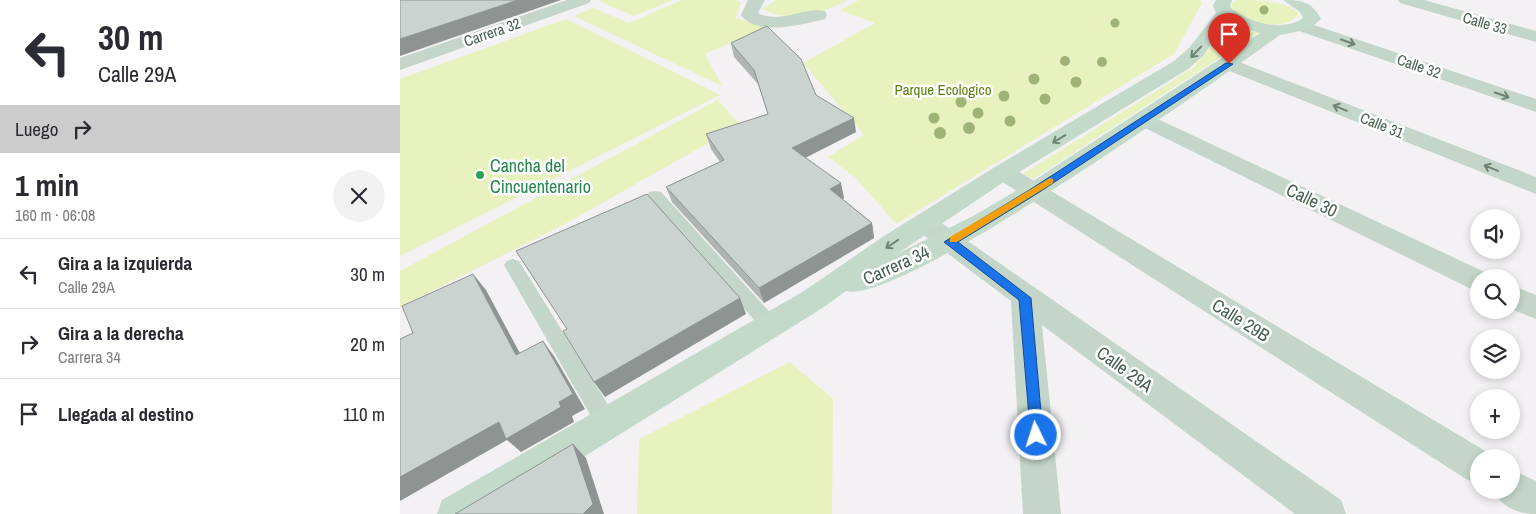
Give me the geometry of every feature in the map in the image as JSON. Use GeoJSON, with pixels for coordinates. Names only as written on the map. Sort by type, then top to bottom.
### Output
{"type":"FeatureCollection","features":[{"type":"Feature","properties":{"kind":"main road"},"geometry":{"type":"LineString","coordinates":[[1291,0],[1305,18]]}},
{"type":"Feature","properties":{"kind":"main road"},"geometry":{"type":"LineString","coordinates":[[1224,6],[1252,26],[1277,29],[1305,18],[1323,0]]}},
{"type":"Feature","properties":{"kind":"main road","name":"Carrera 34"},"geometry":{"type":"LineString","coordinates":[[456,514],[814,299],[924,223],[1004,172],[1181,65],[1196,52],[1224,6]]}},
{"type":"Feature","properties":{"kind":"main road","name":"Carrera 34"},"geometry":{"type":"LineString","coordinates":[[814,299],[878,274],[950,242],[1146,119],[1229,64],[1277,29]]}},
{"type":"Feature","properties":{"kind":"street"},"geometry":{"type":"LineString","coordinates":[[525,0],[550,12]]}},
{"type":"Feature","properties":{"kind":"street","name":"Carrera 32"},"geometry":{"type":"LineString","coordinates":[[400,64],[583,0]]}},
{"type":"Feature","properties":{"kind":"street"},"geometry":{"type":"LineString","coordinates":[[757,0],[752,5],[750,15],[755,19],[776,22],[819,15]]}},
{"type":"Feature","properties":{"kind":"street","name":"Calle 33"},"geometry":{"type":"LineString","coordinates":[[1406,0],[1536,38]]}},
{"type":"Feature","properties":{"kind":"street","name":"Calle 32"},"geometry":{"type":"LineString","coordinates":[[1305,18],[1536,106]]}},
{"type":"Feature","properties":{"kind":"street","name":"Calle 31"},"geometry":{"type":"LineString","coordinates":[[1229,64],[1536,186]]}},
{"type":"Feature","properties":{"kind":"street","name":"Calle 30"},"geometry":{"type":"LineString","coordinates":[[1146,119],[1470,277]]}},
{"type":"Feature","properties":{"kind":"street","name":"Calle 29B"},"geometry":{"type":"LineString","coordinates":[[1004,172],[1470,461]]}},
{"type":"Feature","properties":{"kind":"street","name":"Calle 29A"},"geometry":{"type":"LineString","coordinates":[[924,223],[1025,298],[1327,514]]}},
{"type":"Feature","properties":{"kind":"street"},"geometry":{"type":"LineString","coordinates":[[1025,298],[1042,514]]}},
{"type":"Feature","properties":{"kind":"street"},"geometry":{"type":"LineString","coordinates":[[1520,300],[1536,308]]}},
{"type":"Feature","properties":{"kind":"street"},"geometry":{"type":"LineString","coordinates":[[1520,492],[1536,502]]}},
{"type":"Feature","properties":{"kind":"lane"},"geometry":{"type":"LineString","coordinates":[[655,196],[770,325]]}},
{"type":"Feature","properties":{"kind":"lane"},"geometry":{"type":"LineString","coordinates":[[513,265],[607,423]]}},
{"type":"Feature","properties":{"kind":"green space"},"geometry":{"type":"Polygon","coordinates":[[[673,0],[634,16],[599,1],[673,0]]]}},
{"type":"Feature","properties":{"kind":"green space"},"geometry":{"type":"Polygon","coordinates":[[[682,0],[735,0],[741,2],[736,18],[767,28],[705,54],[722,86],[574,16],[593,8],[629,23],[682,0]]]}},
{"type":"Feature","properties":{"kind":"green space"},"geometry":{"type":"Polygon","coordinates":[[[776,0],[848,0],[828,9],[806,15],[783,16],[763,9],[776,0]]]}},
{"type":"Feature","properties":{"kind":"green space","name":"Parque Ecologico"},"geometry":{"type":"Polygon","coordinates":[[[859,0],[1200,0],[1202,3],[1174,54],[896,224],[856,178],[828,157],[864,135],[803,63],[875,23],[840,10],[859,0]]]}},
{"type":"Feature","properties":{"kind":"green space"},"geometry":{"type":"Polygon","coordinates":[[[1237,0],[1278,3],[1286,5],[1298,13],[1297,17],[1281,24],[1263,23],[1246,17],[1232,8],[1232,4],[1237,0]]]}},
{"type":"Feature","properties":{"kind":"green space","name":"Cancha del Cincuentenario"},"geometry":{"type":"Polygon","coordinates":[[[566,19],[720,95],[400,256],[400,79],[566,19]]]}},
{"type":"Feature","properties":{"kind":"green space"},"geometry":{"type":"Polygon","coordinates":[[[1231,23],[1259,32],[1033,179],[1023,174],[1193,68],[1231,23]]]}},
{"type":"Feature","properties":{"kind":"green space"},"geometry":{"type":"Polygon","coordinates":[[[718,100],[740,125],[565,224],[400,307],[400,271],[718,100]]]}},
{"type":"Feature","properties":{"kind":"green space"},"geometry":{"type":"Polygon","coordinates":[[[790,362],[833,399],[832,514],[637,514],[639,439],[790,362]]]}},
{"type":"Feature","properties":{"kind":"building"},"geometry":{"type":"Polygon","coordinates":[[[400,0],[518,0],[400,39],[400,0]]]}},
{"type":"Feature","properties":{"kind":"building"},"geometry":{"type":"Polygon","coordinates":[[[767,26],[801,59],[816,95],[854,118],[792,148],[841,183],[830,189],[872,223],[759,288],[666,187],[724,160],[706,134],[768,114],[754,70],[731,43],[767,26]]]}},
{"type":"Feature","properties":{"kind":"building"},"geometry":{"type":"Polygon","coordinates":[[[647,194],[740,298],[594,382],[563,331],[567,329],[516,251],[647,194]]]}},
{"type":"Feature","properties":{"kind":"building"},"geometry":{"type":"Polygon","coordinates":[[[473,274],[516,355],[543,341],[573,394],[559,402],[561,407],[506,439],[499,422],[400,477],[400,339],[413,333],[402,306],[473,274]]]}},
{"type":"Feature","properties":{"kind":"building"},"geometry":{"type":"Polygon","coordinates":[[[573,444],[593,504],[583,514],[455,514],[573,444]]]}},
{"type":"Feature","properties":{"kind":"slow traffic"},"geometry":{"type":"LineString","coordinates":[[953,240],[1050,181]]}},
{"type":"Feature","properties":{"kind":"place","name":"Cancha del Cincuentenario"},"geometry":{"type":"Point","coordinates":[480,175]}},
{"type":"Feature","properties":{"kind":"route"},"geometry":{"type":"LineString","coordinates":[[1036,435],[1025,298],[950,242],[1034,191],[1229,64]]}}]}
